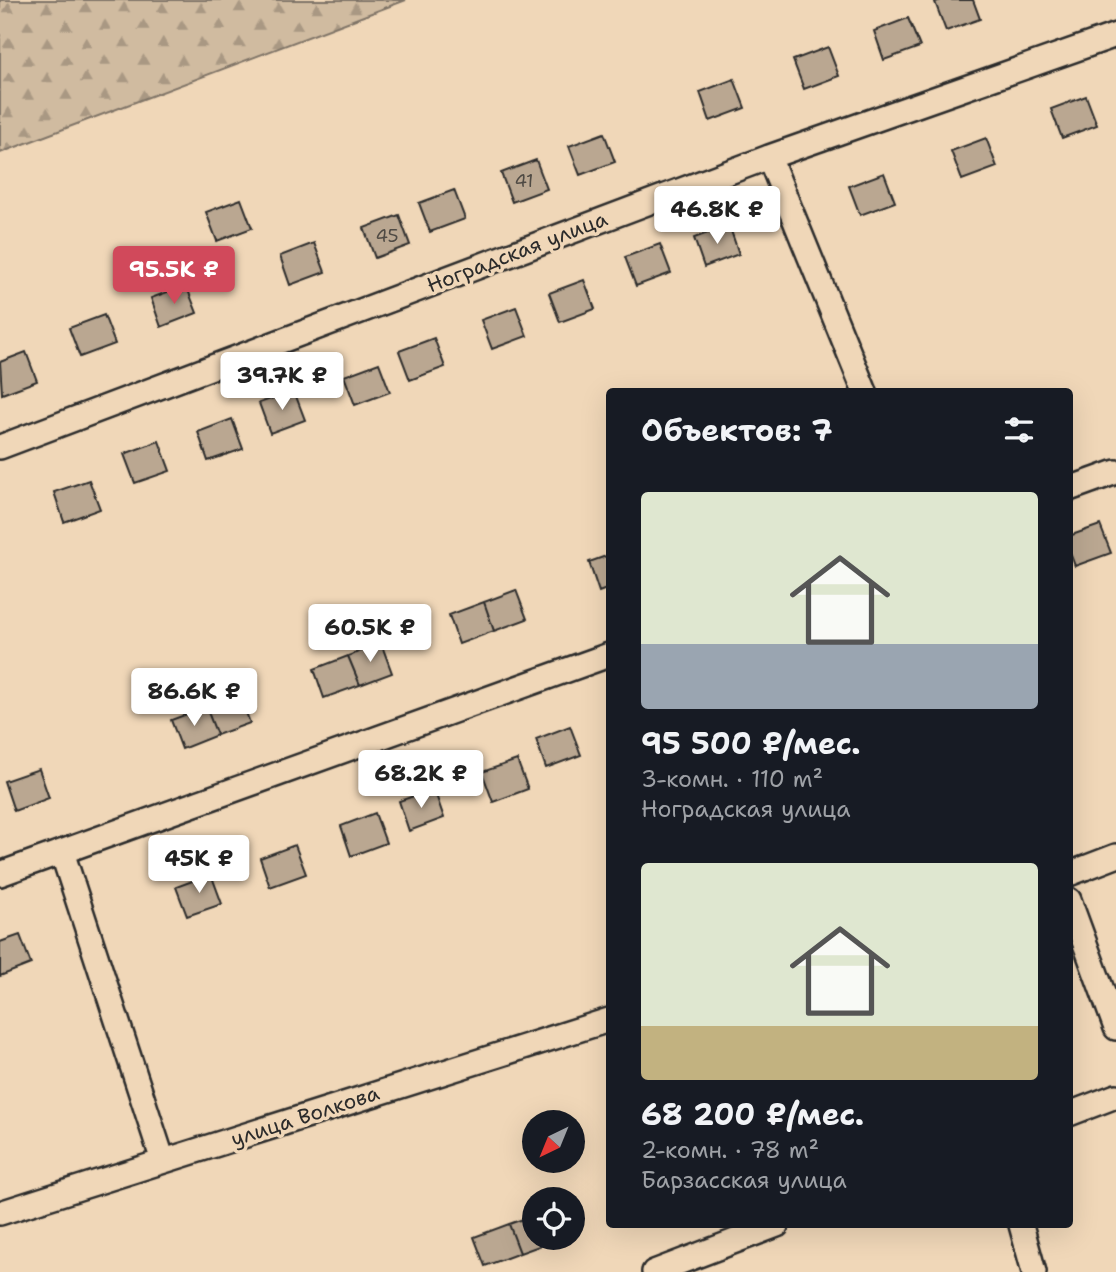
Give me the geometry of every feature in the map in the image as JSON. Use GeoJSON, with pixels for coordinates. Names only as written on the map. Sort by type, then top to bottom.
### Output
{"type":"FeatureCollection","features":[{"type":"Feature","properties":{"kind":"street","name":"Ноградская улица"},"geometry":{"type":"LineString","coordinates":[[0,447],[769,158],[1116,35]]}},
{"type":"Feature","properties":{"kind":"street"},"geometry":{"type":"LineString","coordinates":[[769,158],[863,388]]}},
{"type":"Feature","properties":{"kind":"street"},"geometry":{"type":"LineString","coordinates":[[1073,488],[1116,472]]}},
{"type":"Feature","properties":{"kind":"street"},"geometry":{"type":"LineString","coordinates":[[0,874],[606,656]]}},
{"type":"Feature","properties":{"kind":"street"},"geometry":{"type":"LineString","coordinates":[[62,852],[163,1161]]}},
{"type":"Feature","properties":{"kind":"street"},"geometry":{"type":"LineString","coordinates":[[1073,872],[1116,856]]}},
{"type":"Feature","properties":{"kind":"street"},"geometry":{"type":"LineString","coordinates":[[1073,912],[1116,1028]]}},
{"type":"Feature","properties":{"kind":"street","name":"улица Волкова"},"geometry":{"type":"LineString","coordinates":[[0,1213],[606,1021]]}},
{"type":"Feature","properties":{"kind":"street"},"geometry":{"type":"LineString","coordinates":[[1073,1112],[1116,1096]]}},
{"type":"Feature","properties":{"kind":"street"},"geometry":{"type":"LineString","coordinates":[[654,1272],[769,1228]]}},
{"type":"Feature","properties":{"kind":"street"},"geometry":{"type":"LineString","coordinates":[[1022,1228],[1034,1272]]}},
{"type":"Feature","properties":{"kind":"green space"},"geometry":{"type":"Polygon","coordinates":[[[0,0],[406,0],[0,153],[0,0]]]}},
{"type":"Feature","properties":{"kind":"building"},"geometry":{"type":"Polygon","coordinates":[[[973,0],[980,19],[946,31],[935,2],[973,0]]]}},
{"type":"Feature","properties":{"kind":"building"},"geometry":{"type":"Polygon","coordinates":[[[908,18],[920,47],[884,60],[874,31],[908,18]]]}},
{"type":"Feature","properties":{"kind":"building"},"geometry":{"type":"Polygon","coordinates":[[[828,47],[839,76],[804,89],[793,60],[828,47]]]}},
{"type":"Feature","properties":{"kind":"building"},"geometry":{"type":"Polygon","coordinates":[[[734,79],[745,108],[710,121],[700,92],[734,79]]]}},
{"type":"Feature","properties":{"kind":"building"},"geometry":{"type":"Polygon","coordinates":[[[1086,96],[1097,125],[1062,138],[1051,109],[1086,96]]]}},
{"type":"Feature","properties":{"kind":"building"},"geometry":{"type":"Polygon","coordinates":[[[604,133],[615,162],[580,175],[569,146],[604,133]]]}},
{"type":"Feature","properties":{"kind":"building"},"geometry":{"type":"Polygon","coordinates":[[[986,138],[997,167],[962,180],[951,151],[986,138]]]}},
{"type":"Feature","properties":{"kind":"building"},"geometry":{"type":"Polygon","coordinates":[[[536,160],[547,189],[512,202],[501,173],[536,160]]]}},
{"type":"Feature","properties":{"kind":"building"},"geometry":{"type":"Polygon","coordinates":[[[884,173],[895,202],[860,215],[849,186],[884,173]]]}},
{"type":"Feature","properties":{"kind":"building"},"geometry":{"type":"Polygon","coordinates":[[[454,190],[465,219],[430,232],[419,203],[454,190]]]}},
{"type":"Feature","properties":{"kind":"building"},"geometry":{"type":"Polygon","coordinates":[[[241,199],[252,228],[217,241],[206,212],[241,199]]]}},
{"type":"Feature","properties":{"kind":"building"},"geometry":{"type":"Polygon","coordinates":[[[399,215],[410,245],[375,258],[364,228],[399,215]]]}},
{"type":"Feature","properties":{"kind":"building"},"geometry":{"type":"Polygon","coordinates":[[[729,225],[739,254],[704,267],[694,238],[729,225]]]}},
{"type":"Feature","properties":{"kind":"building"},"geometry":{"type":"Polygon","coordinates":[[[314,243],[325,272],[290,285],[280,256],[314,243]]]}},
{"type":"Feature","properties":{"kind":"building"},"geometry":{"type":"Polygon","coordinates":[[[660,244],[671,273],[636,286],[625,257],[660,244]]]}},
{"type":"Feature","properties":{"kind":"building"},"geometry":{"type":"Polygon","coordinates":[[[584,280],[595,309],[560,322],[549,293],[584,280]]]}},
{"type":"Feature","properties":{"kind":"building"},"geometry":{"type":"Polygon","coordinates":[[[186,285],[197,313],[161,327],[151,298],[186,285]]]}},
{"type":"Feature","properties":{"kind":"building"},"geometry":{"type":"Polygon","coordinates":[[[516,307],[527,336],[492,349],[481,320],[516,307]]]}},
{"type":"Feature","properties":{"kind":"building"},"geometry":{"type":"Polygon","coordinates":[[[104,315],[115,344],[80,357],[69,328],[104,315]]]}},
{"type":"Feature","properties":{"kind":"building"},"geometry":{"type":"Polygon","coordinates":[[[434,338],[445,367],[410,380],[399,351],[434,338]]]}},
{"type":"Feature","properties":{"kind":"building"},"geometry":{"type":"Polygon","coordinates":[[[26,352],[37,381],[2,394],[0,362],[26,352]]]}},
{"type":"Feature","properties":{"kind":"building"},"geometry":{"type":"Polygon","coordinates":[[[379,363],[390,392],[355,405],[344,376],[379,363]]]}},
{"type":"Feature","properties":{"kind":"building"},"geometry":{"type":"Polygon","coordinates":[[[294,391],[305,420],[270,433],[259,403],[294,391]]]}},
{"type":"Feature","properties":{"kind":"building"},"geometry":{"type":"Polygon","coordinates":[[[232,419],[243,449],[208,461],[198,432],[232,419]]]}},
{"type":"Feature","properties":{"kind":"building"},"geometry":{"type":"Polygon","coordinates":[[[159,441],[170,471],[135,483],[124,454],[159,441]]]}},
{"type":"Feature","properties":{"kind":"building"},"geometry":{"type":"Polygon","coordinates":[[[89,480],[100,509],[64,522],[54,492],[89,480]]]}},
{"type":"Feature","properties":{"kind":"building"},"geometry":{"type":"Polygon","coordinates":[[[1100,525],[1111,553],[1075,566],[1073,535],[1100,525]]]}},
{"type":"Feature","properties":{"kind":"building"},"geometry":{"type":"Polygon","coordinates":[[[606,556],[606,589],[599,592],[589,562],[606,556]]]}},
{"type":"Feature","properties":{"kind":"building"},"geometry":{"type":"Polygon","coordinates":[[[516,590],[527,619],[494,631],[484,602],[516,590]]]}},
{"type":"Feature","properties":{"kind":"building"},"geometry":{"type":"Polygon","coordinates":[[[484,602],[494,631],[459,644],[449,615],[484,602]]]}},
{"type":"Feature","properties":{"kind":"building"},"geometry":{"type":"Polygon","coordinates":[[[381,643],[392,673],[360,685],[348,656],[381,643]]]}},
{"type":"Feature","properties":{"kind":"building"},"geometry":{"type":"Polygon","coordinates":[[[348,656],[360,685],[324,698],[314,669],[348,656]]]}},
{"type":"Feature","properties":{"kind":"building"},"geometry":{"type":"Polygon","coordinates":[[[239,694],[250,723],[217,735],[206,707],[239,694]]]}},
{"type":"Feature","properties":{"kind":"building"},"geometry":{"type":"Polygon","coordinates":[[[206,707],[217,735],[182,749],[171,720],[206,707]]]}},
{"type":"Feature","properties":{"kind":"building"},"geometry":{"type":"Polygon","coordinates":[[[570,726],[581,755],[546,768],[536,739],[570,726]]]}},
{"type":"Feature","properties":{"kind":"building"},"geometry":{"type":"Polygon","coordinates":[[[517,760],[528,789],[493,802],[482,772],[517,760]]]}},
{"type":"Feature","properties":{"kind":"building"},"geometry":{"type":"Polygon","coordinates":[[[39,769],[49,798],[14,811],[4,781],[39,769]]]}},
{"type":"Feature","properties":{"kind":"building"},"geometry":{"type":"Polygon","coordinates":[[[434,789],[444,818],[409,831],[399,801],[434,789]]]}},
{"type":"Feature","properties":{"kind":"building"},"geometry":{"type":"Polygon","coordinates":[[[375,813],[386,843],[351,856],[341,826],[375,813]]]}},
{"type":"Feature","properties":{"kind":"building"},"geometry":{"type":"Polygon","coordinates":[[[295,845],[306,874],[270,887],[260,858],[295,845]]]}},
{"type":"Feature","properties":{"kind":"building"},"geometry":{"type":"Polygon","coordinates":[[[211,874],[222,904],[187,916],[176,887],[211,874]]]}},
{"type":"Feature","properties":{"kind":"building"},"geometry":{"type":"Polygon","coordinates":[[[20,935],[31,964],[0,976],[0,942],[20,935]]]}},
{"type":"Feature","properties":{"kind":"building"},"geometry":{"type":"Polygon","coordinates":[[[522,1219],[522,1250],[528,1250],[520,1253],[509,1224],[522,1219]]]}},
{"type":"Feature","properties":{"kind":"building"},"geometry":{"type":"Polygon","coordinates":[[[509,1224],[520,1253],[485,1266],[474,1237],[509,1224]]]}}]}
